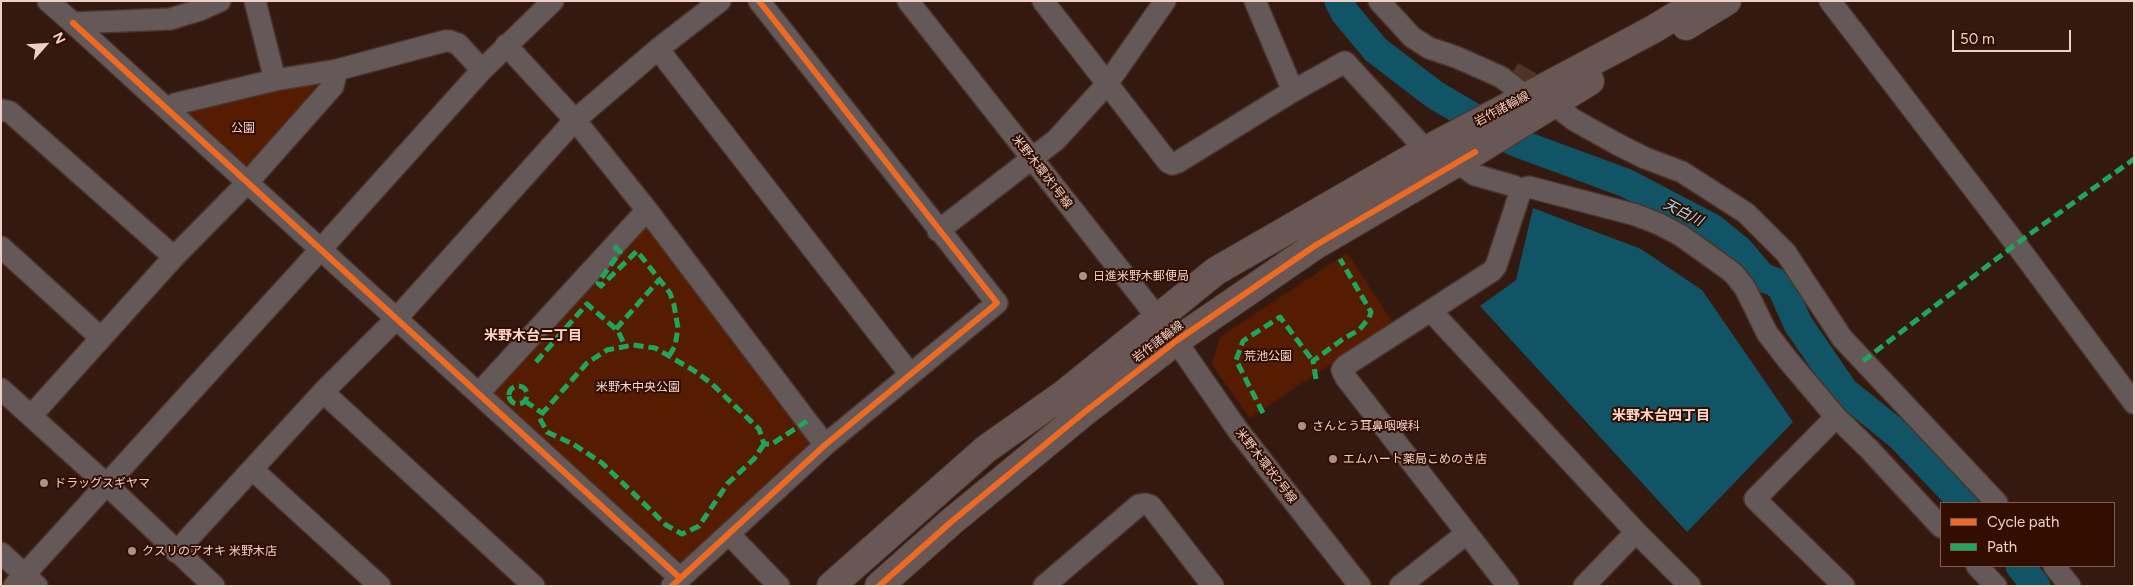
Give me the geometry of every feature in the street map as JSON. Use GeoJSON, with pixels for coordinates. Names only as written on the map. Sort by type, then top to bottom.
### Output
{"type":"FeatureCollection","features":[{"type":"Feature","properties":{"kind":"main road","name":"岩作諸輪線"},"geometry":{"type":"LineString","coordinates":[[879,586],[951,522],[1082,414],[1176,341],[1451,151],[1522,98],[1652,30],[1700,1]]}},
{"type":"Feature","properties":{"kind":"main road","name":"岩作諸輪線"},"geometry":{"type":"LineString","coordinates":[[831,586],[986,450],[1064,394],[1216,271],[1451,151],[1553,104],[1727,1]]}},
{"type":"Feature","properties":{"kind":"street"},"geometry":{"type":"LineString","coordinates":[[48,1],[479,393],[676,582],[825,445],[997,303],[938,231],[759,1]]}},
{"type":"Feature","properties":{"kind":"street"},"geometry":{"type":"LineString","coordinates":[[73,23],[170,19],[200,10],[220,1]]}},
{"type":"Feature","properties":{"kind":"street"},"geometry":{"type":"LineString","coordinates":[[255,1],[275,80]]}},
{"type":"Feature","properties":{"kind":"street"},"geometry":{"type":"LineString","coordinates":[[1,553],[25,582],[47,548],[482,70],[553,1]]}},
{"type":"Feature","properties":{"kind":"street"},"geometry":{"type":"LineString","coordinates":[[176,552],[323,392],[396,319],[575,120],[658,49],[720,1]]}},
{"type":"Feature","properties":{"kind":"street","name":"米野木環状1号線"},"geometry":{"type":"LineString","coordinates":[[908,1],[1176,341]]}},
{"type":"Feature","properties":{"kind":"street"},"geometry":{"type":"LineString","coordinates":[[1043,1],[1106,84],[1168,162],[1172,164],[1339,63],[1345,62],[1451,151],[1475,175],[1514,186],[1518,190],[1518,196],[1496,266],[1492,271],[1345,366],[1342,370],[1346,378],[1508,586]]}},
{"type":"Feature","properties":{"kind":"street"},"geometry":{"type":"LineString","coordinates":[[938,231],[1056,140],[1106,84],[1165,1]]}},
{"type":"Feature","properties":{"kind":"street"},"geometry":{"type":"LineString","coordinates":[[1255,1],[1293,91]]}},
{"type":"Feature","properties":{"kind":"street"},"geometry":{"type":"LineString","coordinates":[[1379,1],[1412,37],[1429,48],[1456,57],[1502,77],[1522,98]]}},
{"type":"Feature","properties":{"kind":"street"},"geometry":{"type":"LineString","coordinates":[[1397,1],[1421,29],[1436,41],[1471,48],[1513,72]]}},
{"type":"Feature","properties":{"kind":"street"},"geometry":{"type":"LineString","coordinates":[[1830,1],[2016,244],[2134,403]]}},
{"type":"Feature","properties":{"kind":"street"},"geometry":{"type":"LineString","coordinates":[[169,110],[175,104],[275,80],[337,70],[450,41],[458,44],[482,70]]}},
{"type":"Feature","properties":{"kind":"street"},"geometry":{"type":"LineString","coordinates":[[506,45],[575,120],[825,445]]}},
{"type":"Feature","properties":{"kind":"street"},"geometry":{"type":"LineString","coordinates":[[658,49],[910,374]]}},
{"type":"Feature","properties":{"kind":"street"},"geometry":{"type":"LineString","coordinates":[[32,416],[174,257],[247,183],[333,86],[337,70]]}},
{"type":"Feature","properties":{"kind":"street"},"geometry":{"type":"LineString","coordinates":[[1553,104],[1574,120],[1645,158],[1682,172],[1746,212],[1786,253],[1842,338],[1996,502]]}},
{"type":"Feature","properties":{"kind":"street"},"geometry":{"type":"LineString","coordinates":[[1,110],[10,112],[174,257]]}},
{"type":"Feature","properties":{"kind":"street"},"geometry":{"type":"LineString","coordinates":[[1586,115],[1670,159],[1682,172]]}},
{"type":"Feature","properties":{"kind":"street"},"geometry":{"type":"LineString","coordinates":[[1518,190],[1529,187],[1636,214],[1680,235],[1734,274],[1744,288],[1767,333],[1836,417],[1869,449],[1940,526]]}},
{"type":"Feature","properties":{"kind":"street"},"geometry":{"type":"LineString","coordinates":[[479,393],[646,210]]}},
{"type":"Feature","properties":{"kind":"street"},"geometry":{"type":"LineString","coordinates":[[1,248],[101,338]]}},
{"type":"Feature","properties":{"kind":"street"},"geometry":{"type":"LineString","coordinates":[[1431,311],[1636,532],[1690,586]]}},
{"type":"Feature","properties":{"kind":"street","name":"米野木環状2号線"},"geometry":{"type":"LineString","coordinates":[[1176,341],[1237,430],[1360,586]]}},
{"type":"Feature","properties":{"kind":"street"},"geometry":{"type":"LineString","coordinates":[[1,389],[106,484],[214,586]]}},
{"type":"Feature","properties":{"kind":"street"},"geometry":{"type":"LineString","coordinates":[[323,392],[534,586]]}},
{"type":"Feature","properties":{"kind":"street"},"geometry":{"type":"LineString","coordinates":[[1836,417],[1755,499],[1844,586]]}},
{"type":"Feature","properties":{"kind":"street"},"geometry":{"type":"LineString","coordinates":[[253,470],[380,586]]}},
{"type":"Feature","properties":{"kind":"street"},"geometry":{"type":"LineString","coordinates":[[1044,586],[1068,578],[1139,505],[1145,504],[1151,506],[1212,586]]}},
{"type":"Feature","properties":{"kind":"street"},"geometry":{"type":"LineString","coordinates":[[1584,586],[1636,532]]}},
{"type":"Feature","properties":{"kind":"street"},"geometry":{"type":"LineString","coordinates":[[1400,586],[1467,533]]}},
{"type":"Feature","properties":{"kind":"street"},"geometry":{"type":"LineString","coordinates":[[729,534],[779,586]]}},
{"type":"Feature","properties":{"kind":"street"},"geometry":{"type":"LineString","coordinates":[[1978,567],[1996,586]]}},
{"type":"Feature","properties":{"kind":"street"},"geometry":{"type":"LineString","coordinates":[[2055,567],[2070,586]]}},
{"type":"Feature","properties":{"kind":"green space","name":"公園"},"geometry":{"type":"Polygon","coordinates":[[[313,82],[316,93],[249,166],[241,168],[186,115],[190,109],[313,82]]]}},
{"type":"Feature","properties":{"kind":"green space","name":"米野木中央公園"},"geometry":{"type":"Polygon","coordinates":[[[640,226],[648,226],[814,438],[812,447],[685,566],[676,565],[494,397],[493,388],[640,226]]]}},
{"type":"Feature","properties":{"kind":"green space","name":"荒池公園"},"geometry":{"type":"Polygon","coordinates":[[[1347,253],[1393,323],[1250,418],[1212,365],[1220,337],[1347,253]]]}},
{"type":"Feature","properties":{"kind":"water"},"geometry":{"type":"Polygon","coordinates":[[[1533,208],[1641,249],[1702,290],[1793,422],[1687,532],[1480,306],[1516,280],[1533,208]]]}},
{"type":"Feature","properties":{"kind":"waterway","name":"天白川"},"geometry":{"type":"LineString","coordinates":[[1339,1],[1345,13],[1376,50],[1435,95],[1515,142],[1626,183],[1712,228],[1740,251],[1762,277],[1775,282],[1782,288],[1798,324],[1844,391],[1900,436],[1963,502]]}},
{"type":"Feature","properties":{"kind":"waterway","name":"天白川"},"geometry":{"type":"LineString","coordinates":[[2021,567],[2036,586]]}},
{"type":"Feature","properties":{"kind":"tunnel"},"geometry":{"type":"LineString","coordinates":[[1513,72],[1552,95]]}},
{"type":"Feature","properties":{"kind":"marked path"},"geometry":{"type":"LineString","coordinates":[[1863,361],[2016,244],[2134,159]]}},
{"type":"Feature","properties":{"kind":"marked path"},"geometry":{"type":"LineString","coordinates":[[614,246],[620,252],[598,283],[601,286],[637,251],[670,293],[674,305],[678,328],[675,346],[669,356]]}},
{"type":"Feature","properties":{"kind":"marked path"},"geometry":{"type":"LineString","coordinates":[[1316,379],[1313,361],[1359,330],[1369,318],[1371,312],[1340,259]]}},
{"type":"Feature","properties":{"kind":"marked path"},"geometry":{"type":"LineString","coordinates":[[616,329],[659,280]]}},
{"type":"Feature","properties":{"kind":"marked path"},"geometry":{"type":"LineString","coordinates":[[536,362],[587,304],[618,331],[625,346]]}},
{"type":"Feature","properties":{"kind":"marked path"},"geometry":{"type":"LineString","coordinates":[[1263,413],[1236,360],[1243,341],[1280,317],[1313,361]]}},
{"type":"Feature","properties":{"kind":"marked path"},"geometry":{"type":"LineString","coordinates":[[764,444],[754,459],[728,483],[699,526],[682,534],[666,525],[602,463],[573,444],[547,432],[539,417],[587,363],[607,350],[633,345],[655,348],[711,383],[759,429],[764,444],[772,444],[807,421]]}},
{"type":"Feature","properties":{"kind":"marked path"},"geometry":{"type":"LineString","coordinates":[[514,386],[522,386],[527,391],[527,395],[525,402],[514,404],[509,399],[509,391],[514,386]]}},
{"type":"Feature","properties":{"kind":"marked path"},"geometry":{"type":"LineString","coordinates":[[525,401],[542,413]]}},
{"type":"Feature","properties":{"kind":"cycle path"},"geometry":{"type":"LineString","coordinates":[[672,586],[825,445],[997,303],[759,1]]}},
{"type":"Feature","properties":{"kind":"cycle path"},"geometry":{"type":"LineString","coordinates":[[73,23],[680,578]]}},
{"type":"Feature","properties":{"kind":"cycle path"},"geometry":{"type":"LineString","coordinates":[[879,586],[951,522],[1082,414],[1176,341],[1316,245],[1475,152]]}},
{"type":"Feature","properties":{"kind":"place","name":"日進米野木郵便局"},"geometry":{"type":"Point","coordinates":[1083,276]}},
{"type":"Feature","properties":{"kind":"place","name":"さんとう耳鼻咽喉科"},"geometry":{"type":"Point","coordinates":[1302,426]}},
{"type":"Feature","properties":{"kind":"place","name":"エムハート薬局こめのき店"},"geometry":{"type":"Point","coordinates":[1333,459]}},
{"type":"Feature","properties":{"kind":"place","name":"ドラッグスギヤマ"},"geometry":{"type":"Point","coordinates":[44,483]}},
{"type":"Feature","properties":{"kind":"place","name":"クスリのアオキ 米野木店"},"geometry":{"type":"Point","coordinates":[132,551]}},
{"type":"Feature","properties":{"kind":"district","name":"米野木台二丁目"},"geometry":{"type":"Point","coordinates":[533,336]}},
{"type":"Feature","properties":{"kind":"district","name":"米野木台四丁目"},"geometry":{"type":"Point","coordinates":[1661,416]}}]}
